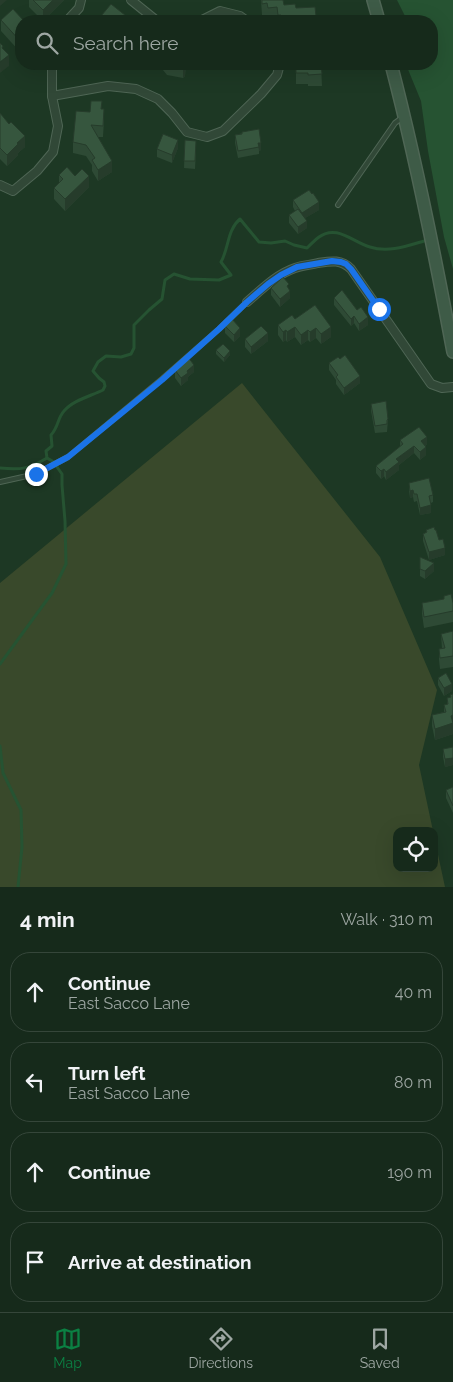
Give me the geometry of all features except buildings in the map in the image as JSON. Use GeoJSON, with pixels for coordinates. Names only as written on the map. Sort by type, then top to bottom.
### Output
{"type":"FeatureCollection","features":[{"type":"Feature","properties":{"kind":"main road"},"geometry":{"type":"LineString","coordinates":[[373,0],[377,15]]}},
{"type":"Feature","properties":{"kind":"main road"},"geometry":{"type":"LineString","coordinates":[[393,70],[405,116],[428,223],[453,352]]}},
{"type":"Feature","properties":{"kind":"street"},"geometry":{"type":"LineString","coordinates":[[73,15],[79,8],[81,0]]}},
{"type":"Feature","properties":{"kind":"street"},"geometry":{"type":"LineString","coordinates":[[131,0],[150,15]]}},
{"type":"Feature","properties":{"kind":"street"},"geometry":{"type":"LineString","coordinates":[[212,15],[220,11],[236,15]]}},
{"type":"Feature","properties":{"kind":"street"},"geometry":{"type":"LineString","coordinates":[[0,185],[13,191],[37,171],[53,152],[58,126],[52,96],[52,70]]}},
{"type":"Feature","properties":{"kind":"street"},"geometry":{"type":"LineString","coordinates":[[52,96],[108,86],[136,90],[158,99],[187,132],[207,137],[223,131],[261,94],[277,76],[278,70]]}},
{"type":"Feature","properties":{"kind":"street"},"geometry":{"type":"LineString","coordinates":[[247,302],[268,284],[297,267],[332,261],[346,264],[431,384],[442,388],[453,387]]}},
{"type":"Feature","properties":{"kind":"lane"},"geometry":{"type":"LineString","coordinates":[[338,205],[395,123],[405,116]]}},
{"type":"Feature","properties":{"kind":"lane"},"geometry":{"type":"LineString","coordinates":[[0,482],[36,474],[68,457],[162,380],[247,302]]}},
{"type":"Feature","properties":{"kind":"shaded area"},"geometry":{"type":"Polygon","coordinates":[[[397,0],[453,0],[453,269],[444,237],[421,101],[408,70],[438,70],[438,15],[404,15],[397,0]]]}},
{"type":"Feature","properties":{"kind":"shaded area"},"geometry":{"type":"Polygon","coordinates":[[[242,383],[380,557],[437,690],[419,765],[432,827],[393,827],[393,872],[438,872],[438,855],[445,887],[0,887],[0,583],[242,383]]]}},
{"type":"Feature","properties":{"kind":"waterway"},"geometry":{"type":"LineString","coordinates":[[47,458],[46,451],[52,446],[51,435],[64,411],[77,401],[103,390],[104,382],[93,371],[98,362],[106,356],[121,357],[131,354],[134,348],[134,325],[162,299],[165,280],[174,274],[190,279],[219,280],[231,275],[221,262],[230,234],[240,219],[259,242],[285,241],[307,248],[319,237],[332,232],[377,249],[397,248],[424,241]]}},
{"type":"Feature","properties":{"kind":"waterway"},"geometry":{"type":"LineString","coordinates":[[47,458],[54,462]]}},
{"type":"Feature","properties":{"kind":"waterway"},"geometry":{"type":"LineString","coordinates":[[0,468],[25,468],[47,458]]}},
{"type":"Feature","properties":{"kind":"waterway"},"geometry":{"type":"LineString","coordinates":[[0,664],[52,593],[66,564],[62,474],[57,467]]}},
{"type":"Feature","properties":{"kind":"waterway"},"geometry":{"type":"LineString","coordinates":[[0,746],[3,773],[21,810],[22,847],[18,887]]}},
{"type":"Feature","properties":{"kind":"route"},"geometry":{"type":"LineString","coordinates":[[36,474],[68,457],[162,380],[268,284],[290,270],[332,261],[346,264],[379,309]]}}]}
